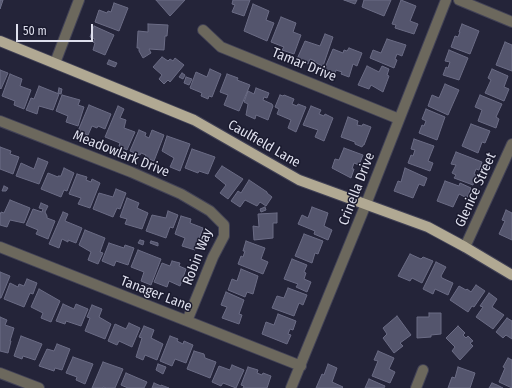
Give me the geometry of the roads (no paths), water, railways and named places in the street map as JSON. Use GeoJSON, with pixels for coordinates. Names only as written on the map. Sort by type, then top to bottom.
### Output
{"type":"FeatureCollection","features":[{"type":"Feature","properties":{"kind":"main road","name":"Caulfield Lane"},"geometry":{"type":"LineString","coordinates":[[0,41],[194,120],[299,180],[428,227],[512,275]]}},
{"type":"Feature","properties":{"kind":"street"},"geometry":{"type":"LineString","coordinates":[[55,63],[79,0]]}},
{"type":"Feature","properties":{"kind":"street","name":"Crinella Drive"},"geometry":{"type":"LineString","coordinates":[[291,388],[302,366],[446,0]]}},
{"type":"Feature","properties":{"kind":"street"},"geometry":{"type":"LineString","coordinates":[[459,0],[512,22]]}},
{"type":"Feature","properties":{"kind":"street","name":"Tamar Drive"},"geometry":{"type":"LineString","coordinates":[[203,30],[222,47],[399,119]]}},
{"type":"Feature","properties":{"kind":"street","name":"Meadowlark Drive"},"geometry":{"type":"LineString","coordinates":[[0,121],[131,172],[181,194],[210,212],[224,225]]}},
{"type":"Feature","properties":{"kind":"street","name":"Glenice Street"},"geometry":{"type":"LineString","coordinates":[[465,247],[511,147]]}},
{"type":"Feature","properties":{"kind":"street","name":"Robin Way"},"geometry":{"type":"LineString","coordinates":[[187,321],[213,257],[224,236],[224,225]]}},
{"type":"Feature","properties":{"kind":"street","name":"Tanager Lane"},"geometry":{"type":"LineString","coordinates":[[0,247],[302,366]]}},
{"type":"Feature","properties":{"kind":"street"},"geometry":{"type":"LineString","coordinates":[[416,388],[423,370]]}},
{"type":"Feature","properties":{"kind":"street"},"geometry":{"type":"LineString","coordinates":[[0,372],[39,388]]}}]}
